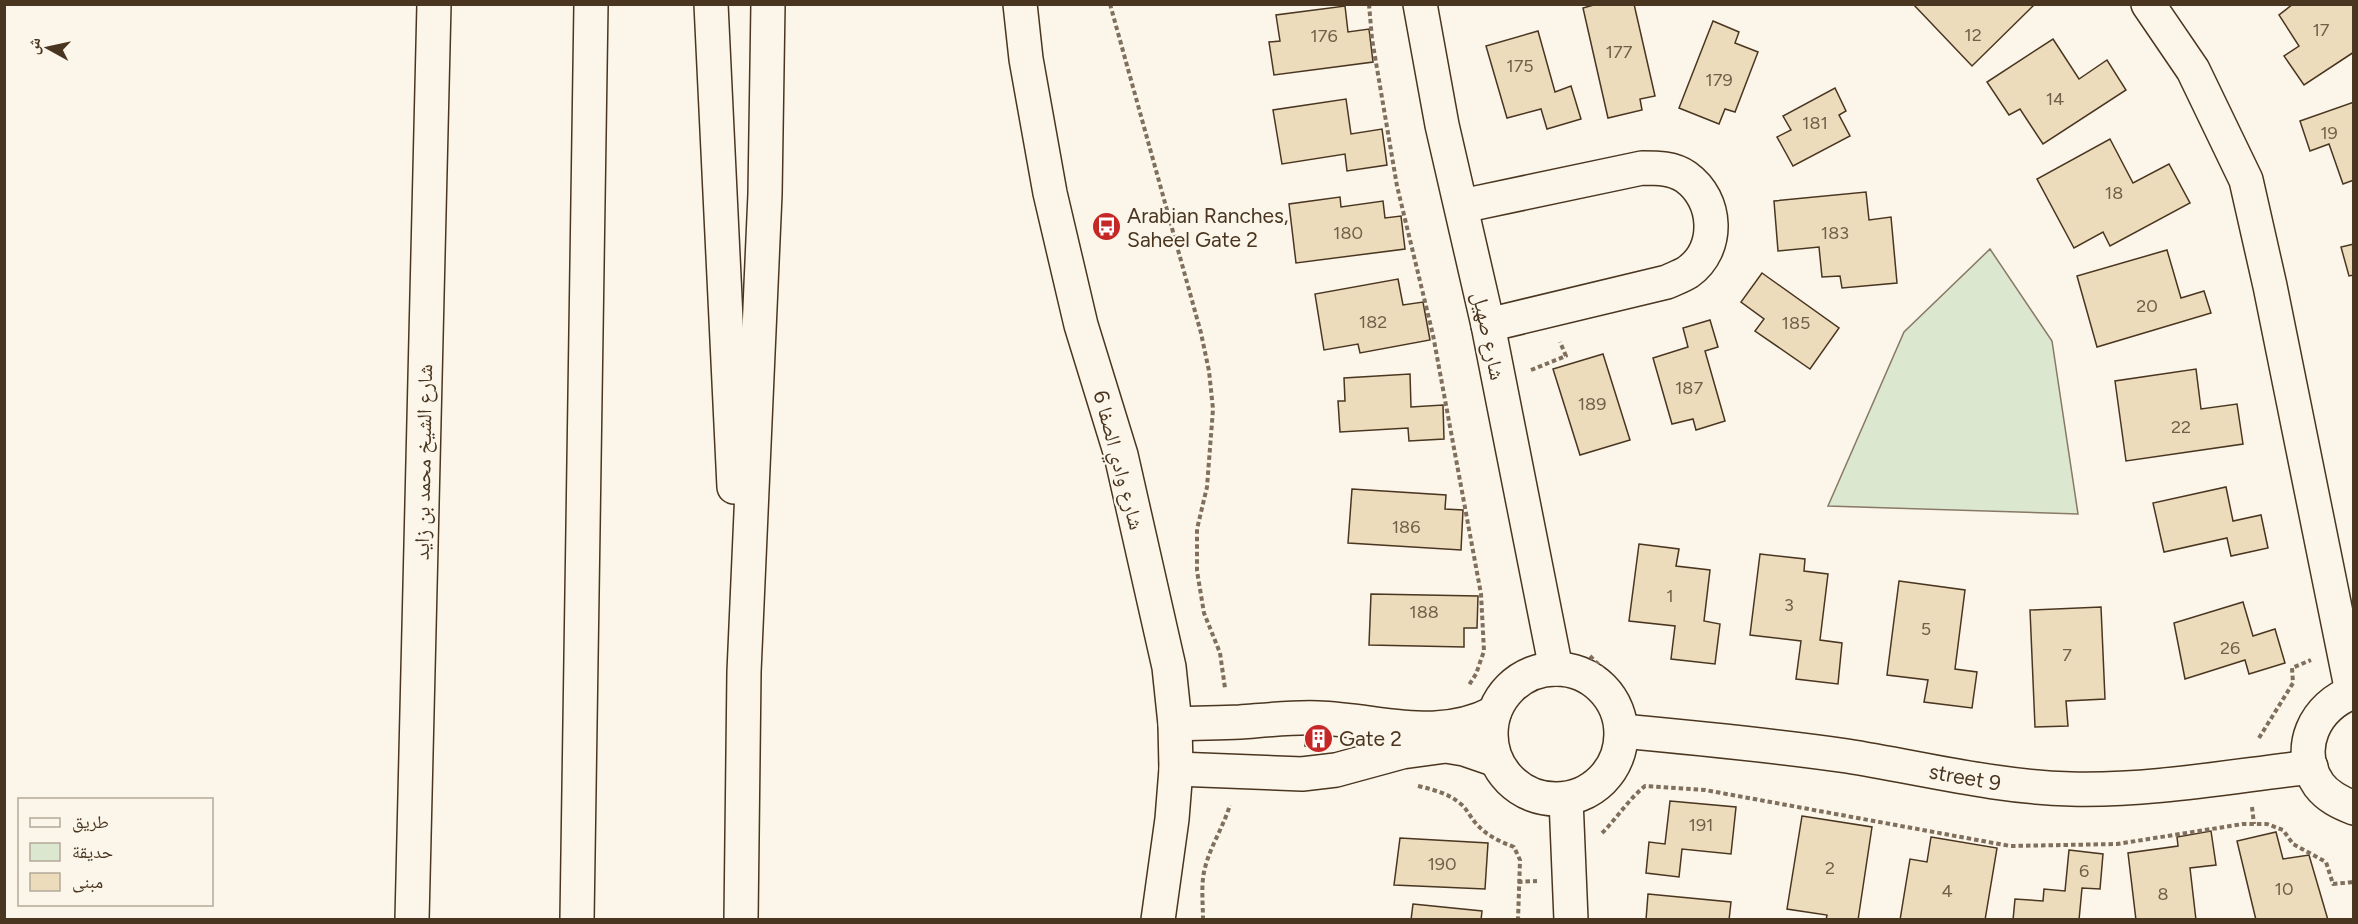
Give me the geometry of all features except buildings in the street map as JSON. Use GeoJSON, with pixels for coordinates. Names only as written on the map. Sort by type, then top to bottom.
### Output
{"type":"FeatureCollection","features":[{"type":"Feature","properties":{"kind":"main road","name":"شارع الشيخ محمد بن زايد"},"geometry":{"type":"LineString","coordinates":[[412,920],[434,4]]}},
{"type":"Feature","properties":{"kind":"main road"},"geometry":{"type":"LineString","coordinates":[[576,920],[591,4]]}},
{"type":"Feature","properties":{"kind":"main road"},"geometry":{"type":"LineString","coordinates":[[711,4],[725,337],[744,672]]}},
{"type":"Feature","properties":{"kind":"main road"},"geometry":{"type":"LineString","coordinates":[[741,920],[744,672],[765,194],[768,4]]}},
{"type":"Feature","properties":{"kind":"main road","name":"شارع وادي الصفا 6"},"geometry":{"type":"LineString","coordinates":[[1020,4],[1026,59],[1050,193],[1081,325],[1121,455],[1169,667],[1175,724],[1176,770],[1172,819],[1158,920]]}},
{"type":"Feature","properties":{"kind":"main road","name":"شارع صهيل"},"geometry":{"type":"LineString","coordinates":[[1420,4],[1442,125],[1488,325],[1556,669]]}},
{"type":"Feature","properties":{"kind":"main road"},"geometry":{"type":"LineString","coordinates":[[2148,4],[2193,70],[2246,180],[2270,286],[2353,692],[2335,700],[2328,706],[2312,729],[2308,748],[2311,767],[2320,786],[2327,793],[2335,800],[2354,808]]}},
{"type":"Feature","properties":{"kind":"main road"},"geometry":{"type":"LineString","coordinates":[[1462,206],[1642,168],[1664,168],[1685,176],[1702,192],[1711,213],[1711,235],[1703,256],[1687,272],[1666,282],[1488,325]]}},
{"type":"Feature","properties":{"kind":"main road"},"geometry":{"type":"LineString","coordinates":[[1556,669],[1576,671],[1593,680],[1607,694],[1617,711],[1623,715],[1619,750],[1612,768],[1600,783],[1584,794],[1566,799],[1544,799],[1524,792],[1508,778],[1496,760],[1491,745],[1491,728],[1494,713],[1504,695],[1518,681],[1536,672],[1556,669]]}},
{"type":"Feature","properties":{"kind":"main road"},"geometry":{"type":"LineString","coordinates":[[1176,770],[1302,774],[1336,770],[1402,740],[1435,729],[1463,726],[1494,713]]}},
{"type":"Feature","properties":{"kind":"main road","name":"street 9"},"geometry":{"type":"LineString","coordinates":[[1623,715],[1734,741],[1847,756],[2015,785],[2072,789],[2128,788],[2311,767]]}},
{"type":"Feature","properties":{"kind":"main road"},"geometry":{"type":"LineString","coordinates":[[1175,724],[1318,718],[1364,722],[1402,740],[1464,749],[1496,760]]}},
{"type":"Feature","properties":{"kind":"main road"},"geometry":{"type":"LineString","coordinates":[[1232,722],[1235,771]]}},
{"type":"Feature","properties":{"kind":"main road"},"geometry":{"type":"LineString","coordinates":[[1566,799],[1571,920]]}},
{"type":"Feature","properties":{"kind":"path"},"geometry":{"type":"LineString","coordinates":[[1110,4],[1201,333],[1209,370],[1213,409],[1211,448],[1207,487],[1197,529],[1197,571],[1204,613],[1220,653],[1232,722]]}},
{"type":"Feature","properties":{"kind":"path"},"geometry":{"type":"LineString","coordinates":[[1369,4],[1372,39],[1397,186],[1433,336],[1481,594],[1484,651],[1476,674],[1464,691]]}},
{"type":"Feature","properties":{"kind":"path"},"geometry":{"type":"LineString","coordinates":[[1523,375],[1539,365],[1566,356],[1548,310]]}},
{"type":"Feature","properties":{"kind":"path"},"geometry":{"type":"LineString","coordinates":[[2256,742],[2293,683],[2292,668],[2342,645]]}},
{"type":"Feature","properties":{"kind":"path"},"geometry":{"type":"LineString","coordinates":[[1588,655],[1601,668],[1623,715]]}},
{"type":"Feature","properties":{"kind":"path"},"geometry":{"type":"LineString","coordinates":[[1407,789],[1418,786],[1437,790],[1454,799],[1464,807],[1474,822],[1496,840],[1514,847],[1520,860],[1518,920]]}},
{"type":"Feature","properties":{"kind":"path"},"geometry":{"type":"LineString","coordinates":[[1598,837],[1616,819],[1629,799],[1645,786],[1705,790],[2010,846],[2117,844],[2243,824],[2267,824],[2283,830],[2293,844],[2326,862],[2333,884],[2354,882]]}},
{"type":"Feature","properties":{"kind":"path"},"geometry":{"type":"LineString","coordinates":[[1203,920],[1204,873],[1212,846],[1225,822],[1230,804]]}},
{"type":"Feature","properties":{"kind":"path"},"geometry":{"type":"LineString","coordinates":[[1518,882],[1569,880]]}},
{"type":"Feature","properties":{"kind":"green space"},"geometry":{"type":"Polygon","coordinates":[[[1990,249],[2052,341],[2078,514],[1828,506],[1904,332],[1990,249]]]}},
{"type":"Feature","properties":{"kind":"place","name":"Arabian Ranches, Saheel Gate 2"},"geometry":{"type":"Point","coordinates":[1106,227]}},
{"type":"Feature","properties":{"kind":"place","name":"Gate 2"},"geometry":{"type":"Point","coordinates":[1318,738]}}]}
